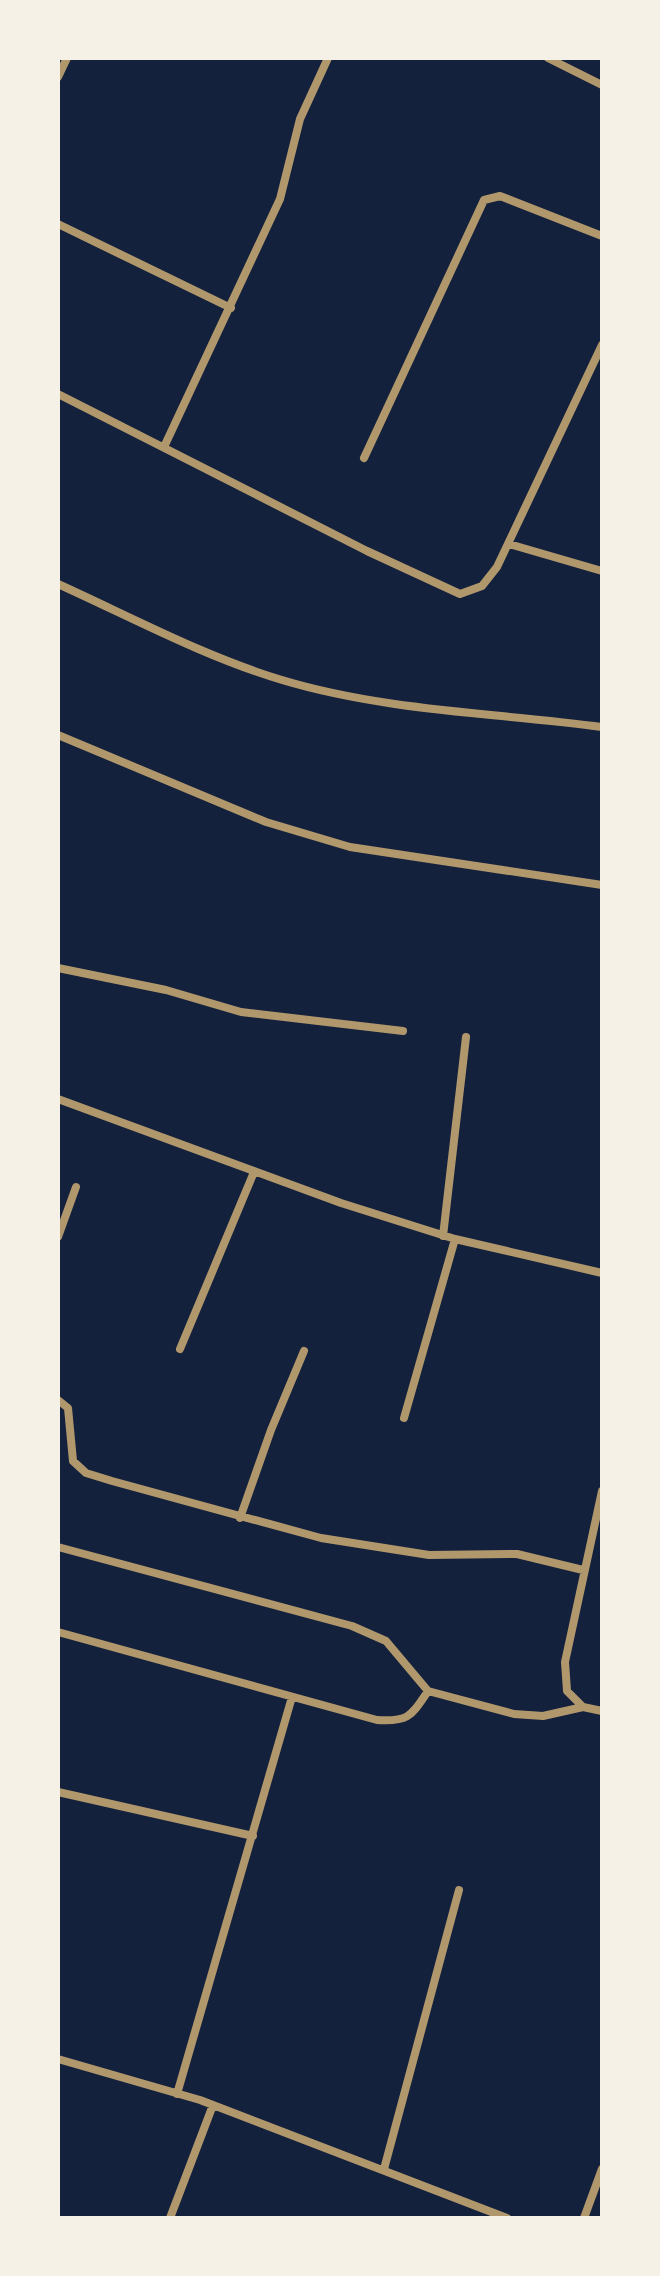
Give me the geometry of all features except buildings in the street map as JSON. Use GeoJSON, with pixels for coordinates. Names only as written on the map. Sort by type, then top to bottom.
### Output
{"type":"FeatureCollection","features":[{"type":"Feature","properties":{"kind":"street"},"geometry":{"type":"LineString","coordinates":[[58,77],[67,58]]}},
{"type":"Feature","properties":{"kind":"street"},"geometry":{"type":"LineString","coordinates":[[164,447],[280,199],[300,119],[328,58]]}},
{"type":"Feature","properties":{"kind":"street"},"geometry":{"type":"LineString","coordinates":[[548,58],[602,85]]}},
{"type":"Feature","properties":{"kind":"street"},"geometry":{"type":"LineString","coordinates":[[364,458],[484,200],[500,196],[602,236]]}},
{"type":"Feature","properties":{"kind":"street"},"geometry":{"type":"LineString","coordinates":[[58,224],[231,308]]}},
{"type":"Feature","properties":{"kind":"street"},"geometry":{"type":"LineString","coordinates":[[58,394],[367,551],[460,594],[482,586],[509,544],[602,345]]}},
{"type":"Feature","properties":{"kind":"street"},"geometry":{"type":"LineString","coordinates":[[509,544],[602,571]]}},
{"type":"Feature","properties":{"kind":"street"},"geometry":{"type":"LineString","coordinates":[[58,584],[207,652],[283,680],[377,699],[602,727]]}},
{"type":"Feature","properties":{"kind":"street"},"geometry":{"type":"LineString","coordinates":[[58,735],[266,822],[350,847],[602,885]]}},
{"type":"Feature","properties":{"kind":"street"},"geometry":{"type":"LineString","coordinates":[[58,968],[166,990],[241,1012],[403,1031]]}},
{"type":"Feature","properties":{"kind":"street"},"geometry":{"type":"LineString","coordinates":[[443,1236],[466,1037]]}},
{"type":"Feature","properties":{"kind":"street"},"geometry":{"type":"LineString","coordinates":[[58,1099],[254,1172],[443,1236],[602,1273]]}},
{"type":"Feature","properties":{"kind":"street"},"geometry":{"type":"LineString","coordinates":[[180,1349],[254,1172]]}},
{"type":"Feature","properties":{"kind":"street"},"geometry":{"type":"LineString","coordinates":[[58,1237],[76,1187]]}},
{"type":"Feature","properties":{"kind":"street"},"geometry":{"type":"LineString","coordinates":[[404,1418],[455,1239]]}},
{"type":"Feature","properties":{"kind":"street"},"geometry":{"type":"LineString","coordinates":[[240,1518],[271,1430],[304,1351]]}},
{"type":"Feature","properties":{"kind":"street"},"geometry":{"type":"LineString","coordinates":[[58,1400],[68,1408],[73,1461],[86,1473],[240,1518],[392,1552],[429,1555],[517,1554],[583,1570]]}},
{"type":"Feature","properties":{"kind":"street"},"geometry":{"type":"LineString","coordinates":[[583,1707],[567,1691],[565,1662],[602,1491]]}},
{"type":"Feature","properties":{"kind":"street"},"geometry":{"type":"LineString","coordinates":[[58,1547],[352,1626],[386,1641],[428,1691],[514,1714],[543,1716],[583,1707],[602,1711]]}},
{"type":"Feature","properties":{"kind":"street"},"geometry":{"type":"LineString","coordinates":[[58,1632],[377,1720],[399,1721],[412,1714],[428,1691]]}},
{"type":"Feature","properties":{"kind":"street"},"geometry":{"type":"LineString","coordinates":[[177,2094],[292,1697]]}},
{"type":"Feature","properties":{"kind":"street"},"geometry":{"type":"LineString","coordinates":[[58,1792],[253,1836]]}},
{"type":"Feature","properties":{"kind":"street"},"geometry":{"type":"LineString","coordinates":[[384,2169],[459,1890]]}},
{"type":"Feature","properties":{"kind":"street"},"geometry":{"type":"LineString","coordinates":[[58,2059],[213,2105],[507,2218]]}},
{"type":"Feature","properties":{"kind":"street"},"geometry":{"type":"LineString","coordinates":[[170,2218],[213,2105]]}},
{"type":"Feature","properties":{"kind":"street"},"geometry":{"type":"LineString","coordinates":[[584,2218],[602,2169]]}}]}
